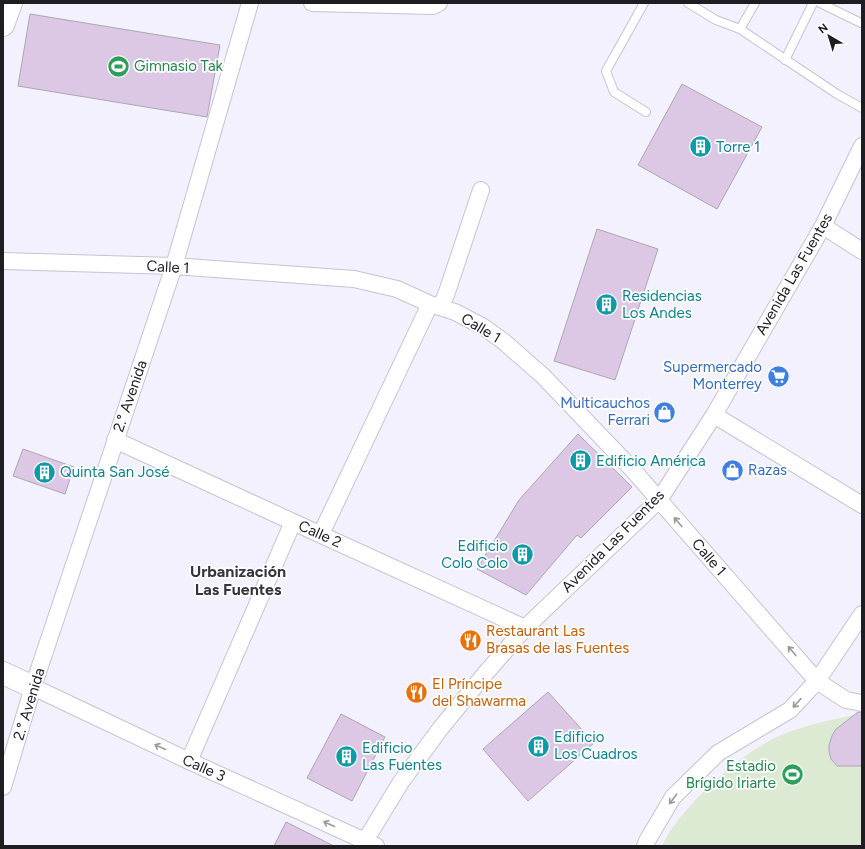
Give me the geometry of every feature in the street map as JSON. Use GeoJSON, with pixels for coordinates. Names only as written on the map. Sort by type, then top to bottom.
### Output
{"type":"FeatureCollection","features":[{"type":"Feature","properties":{"kind":"highway"},"geometry":{"type":"LineString","coordinates":[[3,25],[11,3]]}},
{"type":"Feature","properties":{"kind":"highway"},"geometry":{"type":"LineString","coordinates":[[3,673],[33,687]]}},
{"type":"Feature","properties":{"kind":"street","name":"2.° Avenida"},"geometry":{"type":"LineString","coordinates":[[3,787],[33,687],[174,266],[250,3]]}},
{"type":"Feature","properties":{"kind":"street"},"geometry":{"type":"LineString","coordinates":[[312,3],[433,6],[438,3]]}},
{"type":"Feature","properties":{"kind":"street","name":"Avenida Las Fuentes"},"geometry":{"type":"LineString","coordinates":[[367,844],[401,782],[440,729],[525,628],[659,500],[714,415],[823,226],[862,146]]}},
{"type":"Feature","properties":{"kind":"street"},"geometry":{"type":"LineString","coordinates":[[321,534],[435,305],[447,292],[481,190]]}},
{"type":"Feature","properties":{"kind":"street"},"geometry":{"type":"LineString","coordinates":[[823,226],[862,251]]}},
{"type":"Feature","properties":{"kind":"street","name":"Calle 1"},"geometry":{"type":"LineString","coordinates":[[3,261],[174,266],[354,279],[397,290],[482,326],[522,356],[549,381],[659,500],[817,681],[846,700],[862,703]]}},
{"type":"Feature","properties":{"kind":"street"},"geometry":{"type":"LineString","coordinates":[[714,415],[862,505]]}},
{"type":"Feature","properties":{"kind":"street","name":"Calle 2"},"geometry":{"type":"LineString","coordinates":[[115,440],[525,628]]}},
{"type":"Feature","properties":{"kind":"street"},"geometry":{"type":"LineString","coordinates":[[189,761],[293,522]]}},
{"type":"Feature","properties":{"kind":"street"},"geometry":{"type":"LineString","coordinates":[[645,846],[673,797],[718,753],[790,710],[817,681],[862,614]]}},
{"type":"Feature","properties":{"kind":"street","name":"Calle 3"},"geometry":{"type":"LineString","coordinates":[[33,687],[367,844]]}},
{"type":"Feature","properties":{"kind":"lane"},"geometry":{"type":"LineString","coordinates":[[644,3],[606,71],[614,92],[646,112]]}},
{"type":"Feature","properties":{"kind":"lane"},"geometry":{"type":"LineString","coordinates":[[688,3],[716,20],[740,29],[837,94],[862,108]]}},
{"type":"Feature","properties":{"kind":"lane"},"geometry":{"type":"LineString","coordinates":[[740,29],[755,3]]}},
{"type":"Feature","properties":{"kind":"lane"},"geometry":{"type":"LineString","coordinates":[[785,60],[813,3]]}},
{"type":"Feature","properties":{"kind":"lane"},"geometry":{"type":"LineString","coordinates":[[820,3],[861,23]]}},
{"type":"Feature","properties":{"kind":"green space","name":"Estadio Brígido Iriarte"},"geometry":{"type":"Polygon","coordinates":[[[854,715],[862,716],[862,846],[662,846],[683,814],[698,798],[715,781],[751,752],[768,741],[792,731],[854,715]]]}},
{"type":"Feature","properties":{"kind":"building","name":"Gimnasio Tak"},"geometry":{"type":"Polygon","coordinates":[[[30,14],[220,45],[207,117],[18,86],[30,14]]]}},
{"type":"Feature","properties":{"kind":"building","name":"Torre 1"},"geometry":{"type":"Polygon","coordinates":[[[682,84],[762,127],[717,209],[638,165],[682,84]]]}},
{"type":"Feature","properties":{"kind":"building","name":"Residencias Los Andes"},"geometry":{"type":"Polygon","coordinates":[[[597,229],[658,249],[615,380],[554,361],[597,229]]]}},
{"type":"Feature","properties":{"kind":"building"},"geometry":{"type":"Polygon","coordinates":[[[578,434],[632,487],[581,538],[577,535],[526,595],[477,569],[519,500],[578,434]]]}},
{"type":"Feature","properties":{"kind":"building","name":"Quinta San José"},"geometry":{"type":"Polygon","coordinates":[[[23,449],[74,467],[65,494],[13,476],[23,449]]]}},
{"type":"Feature","properties":{"kind":"building","name":"Edificio Los Cuadros"},"geometry":{"type":"Polygon","coordinates":[[[548,692],[594,743],[528,801],[483,749],[548,692]]]}},
{"type":"Feature","properties":{"kind":"building"},"geometry":{"type":"Polygon","coordinates":[[[858,712],[862,712],[862,766],[837,766],[831,759],[829,751],[832,736],[835,730],[858,712]]]}},
{"type":"Feature","properties":{"kind":"building","name":"Edificio Las Fuentes"},"geometry":{"type":"Polygon","coordinates":[[[341,714],[385,737],[352,801],[307,778],[341,714]]]}},
{"type":"Feature","properties":{"kind":"building"},"geometry":{"type":"Polygon","coordinates":[[[286,822],[334,846],[274,846],[286,822]]]}},
{"type":"Feature","properties":{"kind":"place","name":"Gimnasio Tak"},"geometry":{"type":"Point","coordinates":[119,66]}},
{"type":"Feature","properties":{"kind":"place","name":"Torre 1"},"geometry":{"type":"Point","coordinates":[700,147]}},
{"type":"Feature","properties":{"kind":"place","name":"Residencias Los Andes"},"geometry":{"type":"Point","coordinates":[606,305]}},
{"type":"Feature","properties":{"kind":"place","name":"Supermercado Monterrey"},"geometry":{"type":"Point","coordinates":[778,376]}},
{"type":"Feature","properties":{"kind":"place","name":"Multicauchos Ferrari"},"geometry":{"type":"Point","coordinates":[665,412]}},
{"type":"Feature","properties":{"kind":"place","name":"Edificio América"},"geometry":{"type":"Point","coordinates":[580,461]}},
{"type":"Feature","properties":{"kind":"place","name":"Razas"},"geometry":{"type":"Point","coordinates":[732,470]}},
{"type":"Feature","properties":{"kind":"place","name":"Quinta San José"},"geometry":{"type":"Point","coordinates":[44,472]}},
{"type":"Feature","properties":{"kind":"place","name":"Edificio Colo Colo"},"geometry":{"type":"Point","coordinates":[523,555]}},
{"type":"Feature","properties":{"kind":"place","name":"Restaurant Las Brasas de las Fuentes"},"geometry":{"type":"Point","coordinates":[470,640]}},
{"type":"Feature","properties":{"kind":"place","name":"El Príncipe del Shawarma"},"geometry":{"type":"Point","coordinates":[416,693]}},
{"type":"Feature","properties":{"kind":"place","name":"Edificio Los Cuadros"},"geometry":{"type":"Point","coordinates":[538,746]}},
{"type":"Feature","properties":{"kind":"place","name":"Edificio Las Fuentes"},"geometry":{"type":"Point","coordinates":[346,757]}},
{"type":"Feature","properties":{"kind":"place","name":"Estadio Brígido Iriarte"},"geometry":{"type":"Point","coordinates":[792,775]}},
{"type":"Feature","properties":{"kind":"district","name":"Urbanización Las Fuentes"},"geometry":{"type":"Point","coordinates":[238,580]}}]}
